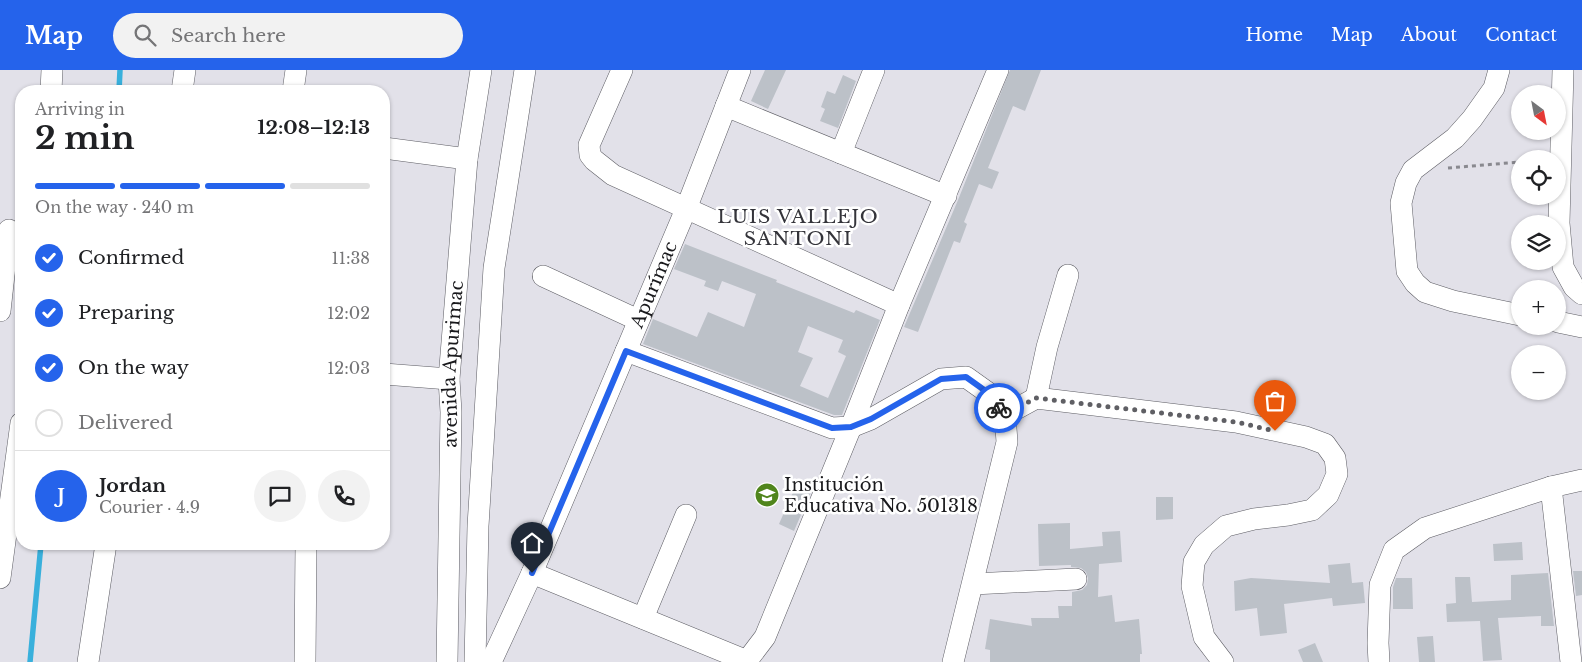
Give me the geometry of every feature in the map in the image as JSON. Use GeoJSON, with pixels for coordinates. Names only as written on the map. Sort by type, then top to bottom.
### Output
{"type":"FeatureCollection","features":[{"type":"Feature","properties":{"kind":"street"},"geometry":{"type":"LineString","coordinates":[[51,85],[52,70]]}},
{"type":"Feature","properties":{"kind":"street"},"geometry":{"type":"LineString","coordinates":[[183,85],[185,70]]}},
{"type":"Feature","properties":{"kind":"street"},"geometry":{"type":"LineString","coordinates":[[294,85],[296,70]]}},
{"type":"Feature","properties":{"kind":"street","name":"avenida Apurimac"},"geometry":{"type":"LineString","coordinates":[[447,662],[451,412],[449,379],[467,158],[481,70]]}},
{"type":"Feature","properties":{"kind":"street"},"geometry":{"type":"LineString","coordinates":[[475,662],[478,526],[494,268],[525,70]]}},
{"type":"Feature","properties":{"kind":"street"},"geometry":{"type":"LineString","coordinates":[[622,70],[589,145],[590,155],[594,160],[614,175],[899,305]]}},
{"type":"Feature","properties":{"kind":"street","name":"Apurímac"},"geometry":{"type":"LineString","coordinates":[[491,662],[532,573],[686,209],[740,70]]}},
{"type":"Feature","properties":{"kind":"street"},"geometry":{"type":"LineString","coordinates":[[841,153],[874,70]]}},
{"type":"Feature","properties":{"kind":"street"},"geometry":{"type":"LineString","coordinates":[[532,573],[747,662],[765,637],[899,305],[998,70]]}},
{"type":"Feature","properties":{"kind":"street"},"geometry":{"type":"LineString","coordinates":[[1499,70],[1494,88],[1472,119],[1455,138],[1413,170],[1406,182],[1401,203],[1406,270],[1414,283],[1425,292],[1453,302],[1511,313]]}},
{"type":"Feature","properties":{"kind":"street"},"geometry":{"type":"LineString","coordinates":[[1563,70],[1560,205],[1563,267],[1568,279],[1582,294]]}},
{"type":"Feature","properties":{"kind":"street"},"geometry":{"type":"LineString","coordinates":[[726,106],[946,196]]}},
{"type":"Feature","properties":{"kind":"street"},"geometry":{"type":"LineString","coordinates":[[390,149],[467,158]]}},
{"type":"Feature","properties":{"kind":"street"},"geometry":{"type":"LineString","coordinates":[[0,311],[9,230]]}},
{"type":"Feature","properties":{"kind":"street"},"geometry":{"type":"LineString","coordinates":[[1036,398],[1046,347],[1068,274]]}},
{"type":"Feature","properties":{"kind":"street"},"geometry":{"type":"LineString","coordinates":[[543,276],[638,320]]}},
{"type":"Feature","properties":{"kind":"street"},"geometry":{"type":"LineString","coordinates":[[1566,324],[1582,327]]}},
{"type":"Feature","properties":{"kind":"street"},"geometry":{"type":"LineString","coordinates":[[626,351],[832,428],[851,427],[871,419],[941,379],[966,377],[987,392],[1005,415],[1007,442],[974,584],[953,662]]}},
{"type":"Feature","properties":{"kind":"street"},"geometry":{"type":"LineString","coordinates":[[390,374],[449,379]]}},
{"type":"Feature","properties":{"kind":"street"},"geometry":{"type":"LineString","coordinates":[[1005,415],[1036,398],[1236,422],[1306,437],[1325,444],[1335,458],[1337,474],[1328,494],[1312,510],[1254,519],[1226,526],[1204,544],[1194,562],[1192,586],[1204,637],[1223,662]]}},
{"type":"Feature","properties":{"kind":"street"},"geometry":{"type":"LineString","coordinates":[[0,578],[15,467]]}},
{"type":"Feature","properties":{"kind":"street"},"geometry":{"type":"LineString","coordinates":[[1379,662],[1380,585],[1394,550],[1425,528],[1551,487],[1582,480]]}},
{"type":"Feature","properties":{"kind":"street"},"geometry":{"type":"LineString","coordinates":[[1551,487],[1572,662]]}},
{"type":"Feature","properties":{"kind":"street"},"geometry":{"type":"LineString","coordinates":[[643,618],[686,515]]}},
{"type":"Feature","properties":{"kind":"street"},"geometry":{"type":"LineString","coordinates":[[88,662],[105,550]]}},
{"type":"Feature","properties":{"kind":"street"},"geometry":{"type":"LineString","coordinates":[[305,662],[306,550]]}},
{"type":"Feature","properties":{"kind":"street"},"geometry":{"type":"LineString","coordinates":[[974,584],[1076,580]]}},
{"type":"Feature","properties":{"kind":"path"},"geometry":{"type":"LineString","coordinates":[[1413,170],[1511,163]]}},
{"type":"Feature","properties":{"kind":"building"},"geometry":{"type":"Polygon","coordinates":[[[765,70],[786,70],[768,109],[751,101],[765,70]]]}},
{"type":"Feature","properties":{"kind":"building"},"geometry":{"type":"Polygon","coordinates":[[[1010,70],[1041,70],[1025,111],[1013,106],[988,168],[999,172],[992,189],[979,184],[964,222],[967,224],[960,243],[954,241],[918,332],[904,327],[958,200],[1010,70]]]}},
{"type":"Feature","properties":{"kind":"building"},"geometry":{"type":"Polygon","coordinates":[[[843,75],[856,81],[838,128],[820,121],[825,109],[821,107],[827,91],[835,94],[843,75]]]}},
{"type":"Feature","properties":{"kind":"building"},"geometry":{"type":"Polygon","coordinates":[[[685,244],[854,313],[856,310],[880,320],[842,415],[834,415],[643,344],[653,319],[697,337],[708,312],[744,327],[756,294],[722,281],[718,291],[704,286],[706,281],[674,269],[685,244]],[[808,326],[798,352],[813,358],[800,386],[828,398],[846,356],[838,352],[843,340],[808,326]]]}},
{"type":"Feature","properties":{"kind":"building"},"geometry":{"type":"Polygon","coordinates":[[[798,481],[813,487],[794,531],[779,524],[798,481]]]}},
{"type":"Feature","properties":{"kind":"building"},"geometry":{"type":"Polygon","coordinates":[[[1156,497],[1173,497],[1173,519],[1156,520],[1156,497]]]}},
{"type":"Feature","properties":{"kind":"building"},"geometry":{"type":"Polygon","coordinates":[[[1070,523],[1070,549],[1103,546],[1102,532],[1120,531],[1122,562],[1099,564],[1098,597],[1112,595],[1115,622],[1139,619],[1142,654],[1140,654],[1140,662],[990,662],[990,650],[985,649],[990,619],[1032,626],[1031,618],[1059,618],[1058,606],[1072,606],[1072,592],[1082,590],[1087,585],[1088,578],[1086,572],[1081,568],[1071,567],[1071,565],[1039,566],[1038,524],[1070,523]]]}},
{"type":"Feature","properties":{"kind":"building"},"geometry":{"type":"Polygon","coordinates":[[[1522,542],[1523,560],[1494,561],[1493,544],[1522,542]]]}},
{"type":"Feature","properties":{"kind":"building"},"geometry":{"type":"Polygon","coordinates":[[[1350,563],[1352,583],[1363,582],[1365,603],[1333,606],[1332,598],[1284,604],[1287,633],[1260,636],[1257,608],[1235,611],[1234,581],[1251,578],[1330,583],[1328,565],[1350,563]]]}},
{"type":"Feature","properties":{"kind":"building"},"geometry":{"type":"Polygon","coordinates":[[[1573,571],[1582,571],[1582,595],[1576,596],[1573,571]]]}},
{"type":"Feature","properties":{"kind":"building"},"geometry":{"type":"Polygon","coordinates":[[[1548,573],[1554,626],[1541,626],[1541,616],[1498,618],[1502,660],[1483,661],[1480,621],[1447,622],[1446,604],[1456,603],[1455,577],[1470,577],[1472,602],[1511,600],[1511,575],[1548,573]]]}},
{"type":"Feature","properties":{"kind":"building"},"geometry":{"type":"Polygon","coordinates":[[[1396,578],[1412,578],[1413,609],[1393,609],[1393,587],[1396,578]]]}},
{"type":"Feature","properties":{"kind":"building"},"geometry":{"type":"Polygon","coordinates":[[[1433,636],[1435,662],[1419,662],[1417,637],[1433,636]]]}},
{"type":"Feature","properties":{"kind":"building"},"geometry":{"type":"Polygon","coordinates":[[[1315,643],[1323,662],[1303,662],[1298,650],[1315,643]]]}},
{"type":"Feature","properties":{"kind":"waterway"},"geometry":{"type":"LineString","coordinates":[[119,85],[120,70]]}},
{"type":"Feature","properties":{"kind":"waterway"},"geometry":{"type":"LineString","coordinates":[[30,662],[40,550]]}},
{"type":"Feature","properties":{"kind":"way so far"},"geometry":{"type":"LineString","coordinates":[[999,408],[1005,415],[1036,398],[1236,422],[1275,431]]}},
{"type":"Feature","properties":{"kind":"place","name":"Institución Educativa No. 501318"},"geometry":{"type":"Point","coordinates":[767,495]}},
{"type":"Feature","properties":{"kind":"district","name":"LUIS VALLEJO SANTONI"},"geometry":{"type":"Point","coordinates":[798,227]}},
{"type":"Feature","properties":{"kind":"route"},"geometry":{"type":"LineString","coordinates":[[532,573],[626,351],[832,428],[851,427],[871,419],[941,379],[966,377],[987,392],[999,408]]}}]}
